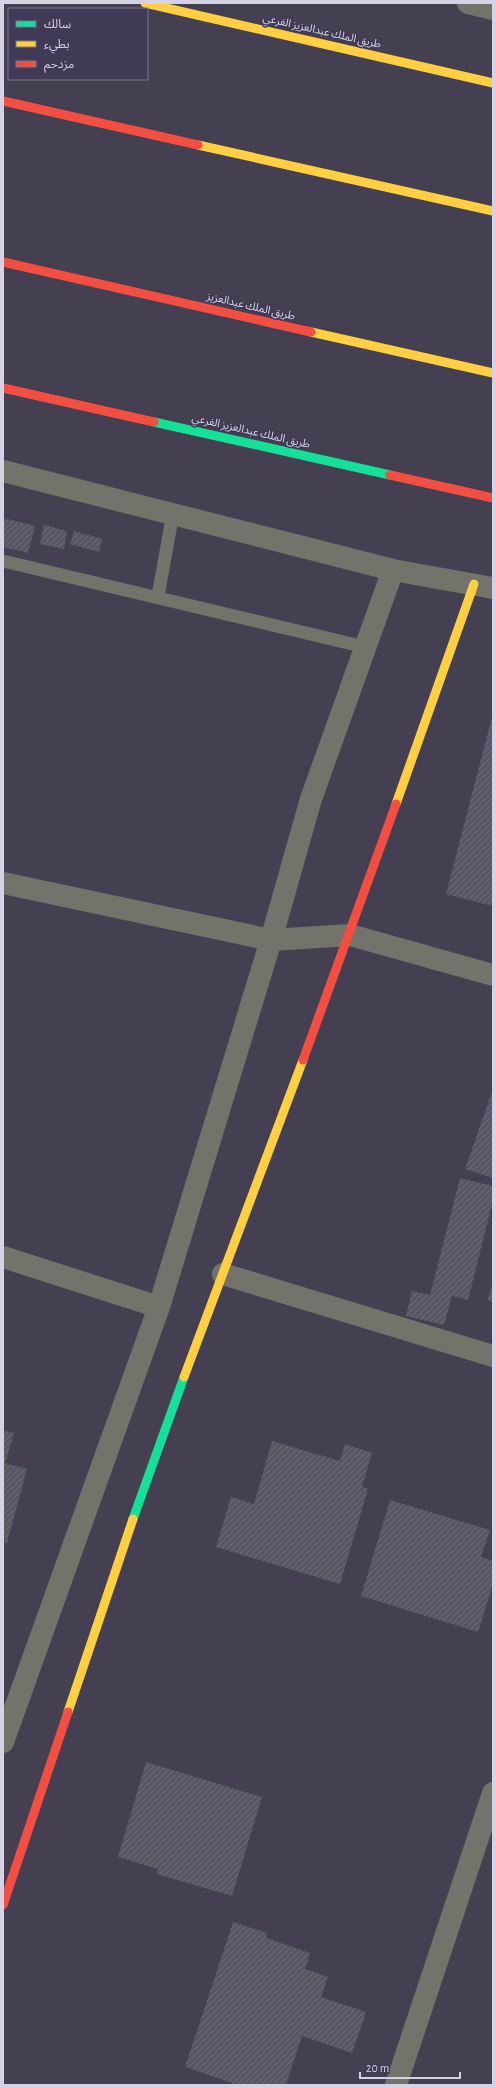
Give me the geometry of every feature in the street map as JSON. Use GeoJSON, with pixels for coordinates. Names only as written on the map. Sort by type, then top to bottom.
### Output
{"type":"FeatureCollection","features":[{"type":"Feature","properties":{"kind":"main road","name":"طريق الملك عبدالعزيز الفرعي"},"geometry":{"type":"LineString","coordinates":[[145,3],[493,83]]}},
{"type":"Feature","properties":{"kind":"main road"},"geometry":{"type":"LineString","coordinates":[[3,101],[493,211]]}},
{"type":"Feature","properties":{"kind":"main road","name":"طريق الملك عبدالعزيز"},"geometry":{"type":"LineString","coordinates":[[3,262],[493,373]]}},
{"type":"Feature","properties":{"kind":"main road","name":"طريق الملك عبدالعزيز الفرعي"},"geometry":{"type":"LineString","coordinates":[[3,388],[493,498]]}},
{"type":"Feature","properties":{"kind":"main road"},"geometry":{"type":"LineString","coordinates":[[3,1905],[153,1459],[350,935],[484,586]]}},
{"type":"Feature","properties":{"kind":"street"},"geometry":{"type":"LineString","coordinates":[[468,3],[493,9]]}},
{"type":"Feature","properties":{"kind":"street"},"geometry":{"type":"LineString","coordinates":[[3,471],[393,570],[484,586]]}},
{"type":"Feature","properties":{"kind":"street"},"geometry":{"type":"LineString","coordinates":[[3,1742],[159,1307],[271,940],[311,799],[393,570]]}},
{"type":"Feature","properties":{"kind":"street"},"geometry":{"type":"LineString","coordinates":[[3,883],[271,940],[350,935],[493,975]]}},
{"type":"Feature","properties":{"kind":"street"},"geometry":{"type":"LineString","coordinates":[[3,1257],[159,1307]]}},
{"type":"Feature","properties":{"kind":"street"},"geometry":{"type":"LineString","coordinates":[[223,1274],[493,1356]]}},
{"type":"Feature","properties":{"kind":"street"},"geometry":{"type":"LineString","coordinates":[[396,2085],[493,1793]]}},
{"type":"Feature","properties":{"kind":"lane"},"geometry":{"type":"LineString","coordinates":[[158,596],[173,513]]}},
{"type":"Feature","properties":{"kind":"lane"},"geometry":{"type":"LineString","coordinates":[[3,561],[158,596],[365,647]]}},
{"type":"Feature","properties":{"kind":"building"},"geometry":{"type":"Polygon","coordinates":[[[3,518],[35,526],[28,553],[3,547],[3,518]]]}},
{"type":"Feature","properties":{"kind":"building"},"geometry":{"type":"Polygon","coordinates":[[[44,525],[67,531],[64,549],[40,544],[44,525]]]}},
{"type":"Feature","properties":{"kind":"building"},"geometry":{"type":"Polygon","coordinates":[[[74,531],[102,539],[99,552],[70,544],[74,531]]]}},
{"type":"Feature","properties":{"kind":"building"},"geometry":{"type":"Polygon","coordinates":[[[492,717],[493,718],[493,906],[446,894],[492,717]]]}},
{"type":"Feature","properties":{"kind":"building"},"geometry":{"type":"Polygon","coordinates":[[[493,1089],[493,1178],[465,1169],[493,1089]]]}},
{"type":"Feature","properties":{"kind":"building"},"geometry":{"type":"Polygon","coordinates":[[[460,1178],[493,1186],[493,1200],[468,1300],[452,1296],[444,1325],[406,1316],[412,1291],[430,1295],[460,1178]]]}},
{"type":"Feature","properties":{"kind":"building"},"geometry":{"type":"Polygon","coordinates":[[[493,1282],[493,1302],[488,1300],[493,1282]]]}},
{"type":"Feature","properties":{"kind":"building"},"geometry":{"type":"Polygon","coordinates":[[[3,1430],[14,1433],[5,1463],[27,1469],[7,1543],[3,1542],[3,1430]]]}},
{"type":"Feature","properties":{"kind":"building"},"geometry":{"type":"Polygon","coordinates":[[[272,1441],[340,1461],[345,1444],[372,1453],[362,1487],[368,1489],[340,1584],[216,1547],[231,1497],[254,1504],[272,1441]]]}},
{"type":"Feature","properties":{"kind":"building"},"geometry":{"type":"Polygon","coordinates":[[[390,1500],[490,1530],[481,1557],[493,1561],[493,1584],[478,1632],[361,1596],[390,1500]]]}},
{"type":"Feature","properties":{"kind":"building"},"geometry":{"type":"Polygon","coordinates":[[[146,1762],[262,1797],[232,1896],[157,1874],[158,1869],[118,1857],[146,1762]]]}},
{"type":"Feature","properties":{"kind":"building"},"geometry":{"type":"Polygon","coordinates":[[[233,1922],[267,1933],[266,1938],[310,1953],[305,1969],[328,1977],[321,1997],[366,2012],[352,2053],[302,2036],[286,2085],[232,2085],[232,2083],[185,2067],[233,1922]]]}},
{"type":"Feature","properties":{"kind":"traffic: fast"},"geometry":{"type":"LineString","coordinates":[[154,422],[390,475]]}},
{"type":"Feature","properties":{"kind":"traffic: fast"},"geometry":{"type":"LineString","coordinates":[[133,1519],[184,1377]]}},
{"type":"Feature","properties":{"kind":"traffic: slow"},"geometry":{"type":"LineString","coordinates":[[145,3],[493,83]]}},
{"type":"Feature","properties":{"kind":"traffic: slow"},"geometry":{"type":"LineString","coordinates":[[198,145],[493,211]]}},
{"type":"Feature","properties":{"kind":"traffic: slow"},"geometry":{"type":"LineString","coordinates":[[311,332],[493,373]]}},
{"type":"Feature","properties":{"kind":"traffic: slow"},"geometry":{"type":"LineString","coordinates":[[396,804],[474,584]]}},
{"type":"Feature","properties":{"kind":"traffic: slow"},"geometry":{"type":"LineString","coordinates":[[184,1377],[303,1060]]}},
{"type":"Feature","properties":{"kind":"traffic: slow"},"geometry":{"type":"LineString","coordinates":[[68,1712],[133,1519]]}},
{"type":"Feature","properties":{"kind":"traffic: jam"},"geometry":{"type":"LineString","coordinates":[[3,101],[198,145]]}},
{"type":"Feature","properties":{"kind":"traffic: jam"},"geometry":{"type":"LineString","coordinates":[[3,262],[311,332]]}},
{"type":"Feature","properties":{"kind":"traffic: jam"},"geometry":{"type":"LineString","coordinates":[[3,388],[154,422]]}},
{"type":"Feature","properties":{"kind":"traffic: jam"},"geometry":{"type":"LineString","coordinates":[[390,475],[493,498]]}},
{"type":"Feature","properties":{"kind":"traffic: jam"},"geometry":{"type":"LineString","coordinates":[[303,1060],[396,804]]}},
{"type":"Feature","properties":{"kind":"traffic: jam"},"geometry":{"type":"LineString","coordinates":[[3,1905],[68,1712]]}}]}
